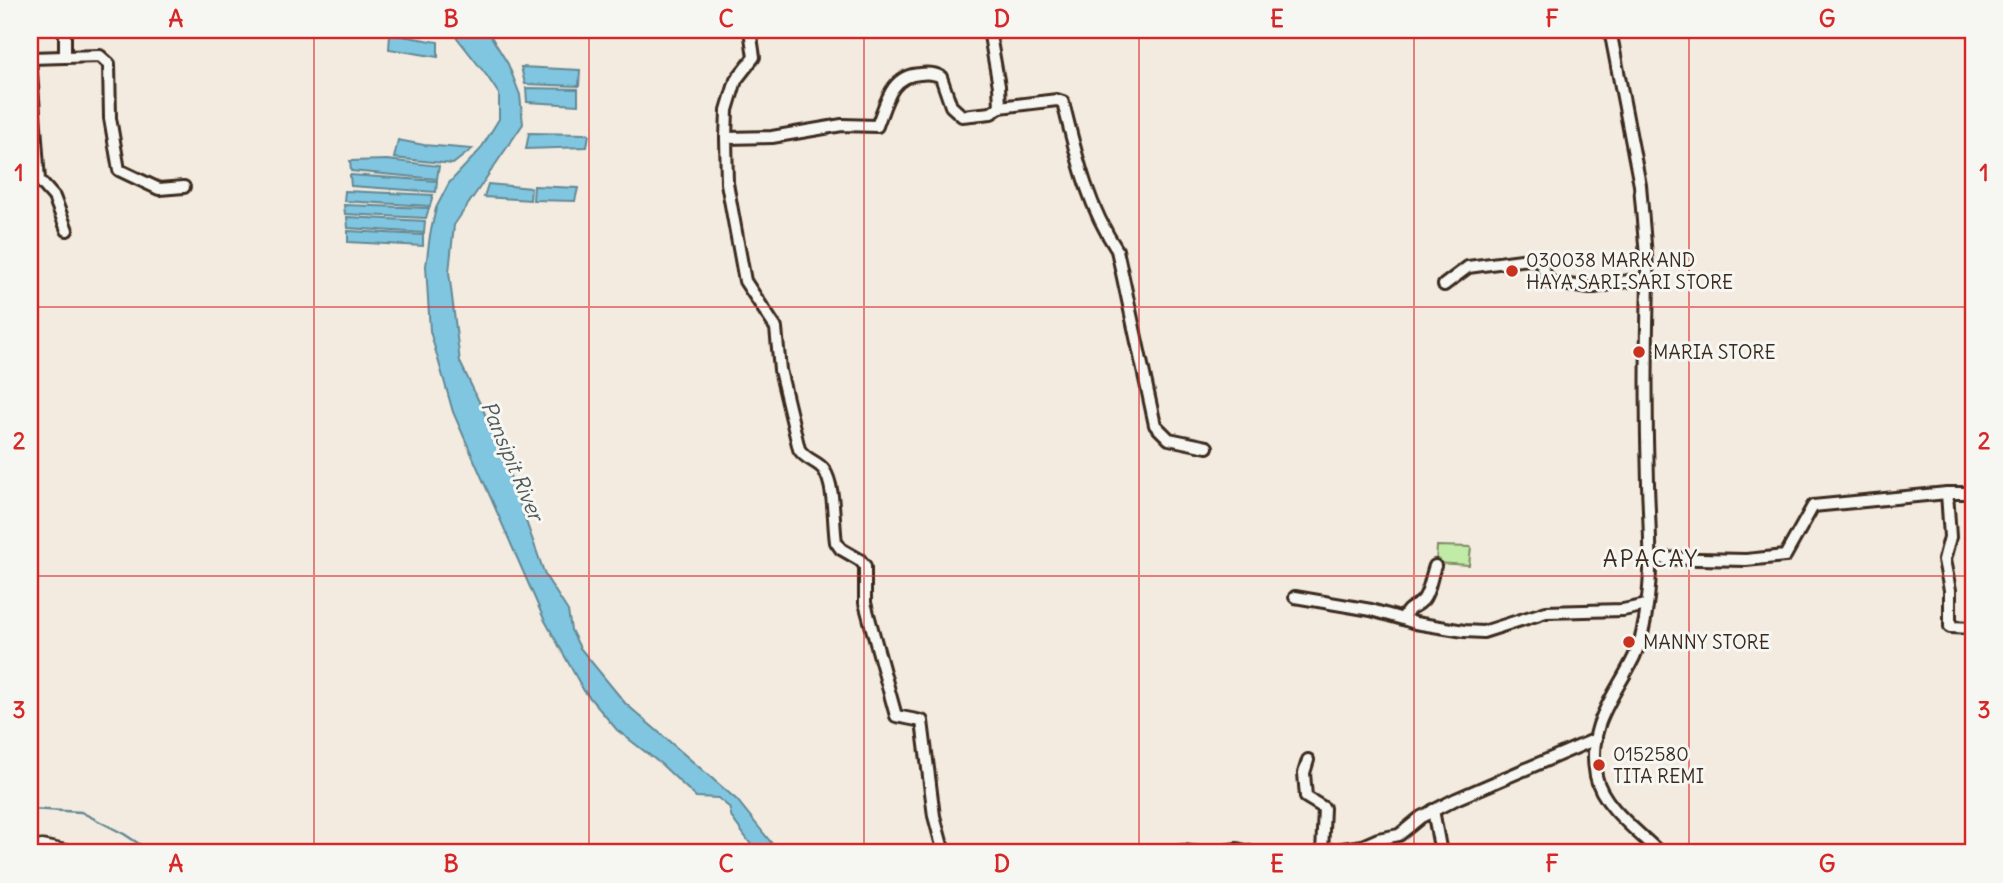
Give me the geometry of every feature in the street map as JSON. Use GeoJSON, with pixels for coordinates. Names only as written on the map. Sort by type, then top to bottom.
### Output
{"type":"FeatureCollection","features":[{"type":"Feature","properties":{"kind":"main road"},"geometry":{"type":"LineString","coordinates":[[30,849],[43,848],[68,853]]}},
{"type":"Feature","properties":{"kind":"street"},"geometry":{"type":"LineString","coordinates":[[65,30],[65,57]]}},
{"type":"Feature","properties":{"kind":"street"},"geometry":{"type":"LineString","coordinates":[[751,30],[754,57],[736,80],[727,110],[726,138],[727,183],[732,223],[745,281],[776,328],[780,370],[799,449],[804,457],[823,468],[828,480],[836,542],[841,549],[865,566],[865,603],[896,716],[922,721],[934,816],[944,853]]}},
{"type":"Feature","properties":{"kind":"street"},"geometry":{"type":"LineString","coordinates":[[989,30],[1000,107]]}},
{"type":"Feature","properties":{"kind":"street"},"geometry":{"type":"LineString","coordinates":[[1610,30],[1640,184],[1648,280],[1646,328],[1650,558],[1647,605],[1634,656],[1606,704],[1596,739],[1596,776],[1603,796],[1660,853]]}},
{"type":"Feature","properties":{"kind":"street"},"geometry":{"type":"LineString","coordinates":[[67,230],[54,197],[39,180],[30,58],[100,56],[109,64],[110,118],[119,170],[159,189],[184,187]]}},
{"type":"Feature","properties":{"kind":"street"},"geometry":{"type":"LineString","coordinates":[[726,138],[772,137],[842,125],[877,126],[894,84],[909,74],[934,73],[941,77],[951,106],[962,116],[991,113],[1000,107],[1057,100],[1063,102],[1084,183],[1102,228],[1117,250],[1155,425],[1169,439],[1207,447]]}},
{"type":"Feature","properties":{"kind":"street"},"geometry":{"type":"LineString","coordinates":[[1444,285],[1468,267],[1536,258],[1542,265],[1548,282],[1590,288],[1648,280]]}},
{"type":"Feature","properties":{"kind":"street"},"geometry":{"type":"LineString","coordinates":[[1650,558],[1746,560],[1785,556],[1813,506],[1947,493],[1973,493]]}},
{"type":"Feature","properties":{"kind":"street"},"geometry":{"type":"LineString","coordinates":[[1947,493],[1950,537],[1944,560],[1950,590],[1951,627],[1973,628]]}},
{"type":"Feature","properties":{"kind":"street"},"geometry":{"type":"LineString","coordinates":[[1403,619],[1409,608],[1426,597],[1435,566]]}},
{"type":"Feature","properties":{"kind":"street"},"geometry":{"type":"LineString","coordinates":[[1295,597],[1371,610],[1415,624],[1483,632],[1546,612],[1623,610],[1647,605]]}},
{"type":"Feature","properties":{"kind":"street"},"geometry":{"type":"LineString","coordinates":[[1308,760],[1304,774],[1306,797],[1324,808],[1319,853],[1362,846],[1378,839],[1399,835],[1433,810],[1596,739]]}},
{"type":"Feature","properties":{"kind":"street"},"geometry":{"type":"LineString","coordinates":[[1433,810],[1441,853]]}},
{"type":"Feature","properties":{"kind":"street"},"geometry":{"type":"LineString","coordinates":[[1211,853],[1237,849],[1254,853]]}},
{"type":"Feature","properties":{"kind":"street"},"geometry":{"type":"LineString","coordinates":[[1171,853],[1184,850],[1200,853]]}},
{"type":"Feature","properties":{"kind":"green space"},"geometry":{"type":"Polygon","coordinates":[[[1437,546],[1471,547],[1469,565],[1436,563],[1437,546]]]}},
{"type":"Feature","properties":{"kind":"water"},"geometry":{"type":"Polygon","coordinates":[[[451,30],[487,30],[508,64],[520,95],[523,124],[454,225],[449,272],[460,362],[497,439],[545,575],[568,611],[571,630],[580,648],[625,703],[737,800],[773,845],[776,853],[757,853],[732,818],[729,807],[718,798],[696,797],[661,764],[617,730],[584,691],[544,619],[453,412],[430,331],[426,266],[430,235],[436,208],[449,183],[480,150],[499,119],[499,94],[451,30]]]}},
{"type":"Feature","properties":{"kind":"water"},"geometry":{"type":"Polygon","coordinates":[[[390,34],[438,42],[438,57],[389,49],[390,34]]]}},
{"type":"Feature","properties":{"kind":"water"},"geometry":{"type":"Polygon","coordinates":[[[521,67],[580,70],[579,86],[525,84],[521,67]]]}},
{"type":"Feature","properties":{"kind":"water"},"geometry":{"type":"Polygon","coordinates":[[[526,88],[578,89],[578,105],[527,102],[526,88]]]}},
{"type":"Feature","properties":{"kind":"water"},"geometry":{"type":"Polygon","coordinates":[[[529,133],[589,134],[587,147],[526,149],[529,133]]]}},
{"type":"Feature","properties":{"kind":"water"},"geometry":{"type":"Polygon","coordinates":[[[398,140],[472,149],[453,164],[394,158],[398,140]]]}},
{"type":"Feature","properties":{"kind":"water"},"geometry":{"type":"Polygon","coordinates":[[[387,160],[439,166],[437,179],[351,171],[350,161],[387,160]]]}},
{"type":"Feature","properties":{"kind":"water"},"geometry":{"type":"Polygon","coordinates":[[[350,175],[437,181],[436,192],[351,186],[350,175]]]}},
{"type":"Feature","properties":{"kind":"water"},"geometry":{"type":"Polygon","coordinates":[[[488,184],[531,188],[530,200],[484,197],[488,184]]]}},
{"type":"Feature","properties":{"kind":"water"},"geometry":{"type":"Polygon","coordinates":[[[534,186],[578,188],[575,201],[533,200],[534,186]]]}},
{"type":"Feature","properties":{"kind":"water"},"geometry":{"type":"Polygon","coordinates":[[[345,191],[433,195],[430,206],[344,201],[345,191]]]}},
{"type":"Feature","properties":{"kind":"water"},"geometry":{"type":"Polygon","coordinates":[[[344,205],[429,208],[426,218],[345,214],[344,205]]]}},
{"type":"Feature","properties":{"kind":"water"},"geometry":{"type":"Polygon","coordinates":[[[347,217],[425,221],[424,233],[348,228],[347,217]]]}},
{"type":"Feature","properties":{"kind":"water"},"geometry":{"type":"Polygon","coordinates":[[[348,231],[423,235],[423,246],[348,242],[348,231]]]}},
{"type":"Feature","properties":{"kind":"waterway"},"geometry":{"type":"LineString","coordinates":[[30,809],[81,812],[124,834],[153,853]]}},
{"type":"Feature","properties":{"kind":"place","name":"030038 MARK AND HAYA SARI-SARI STORE"},"geometry":{"type":"Point","coordinates":[1512,271]}},
{"type":"Feature","properties":{"kind":"place","name":"MARIA STORE"},"geometry":{"type":"Point","coordinates":[1639,352]}},
{"type":"Feature","properties":{"kind":"place","name":"MANNY STORE"},"geometry":{"type":"Point","coordinates":[1629,642]}},
{"type":"Feature","properties":{"kind":"place","name":"0152580 TITA REMI"},"geometry":{"type":"Point","coordinates":[1599,765]}},
{"type":"Feature","properties":{"kind":"district","name":"APACAY"},"geometry":{"type":"Point","coordinates":[1651,559]}},
{"type":"Feature","properties":{"kind":"water label","name":"Pansipit River"},"geometry":{"type":"Point","coordinates":[512,461]}}]}
